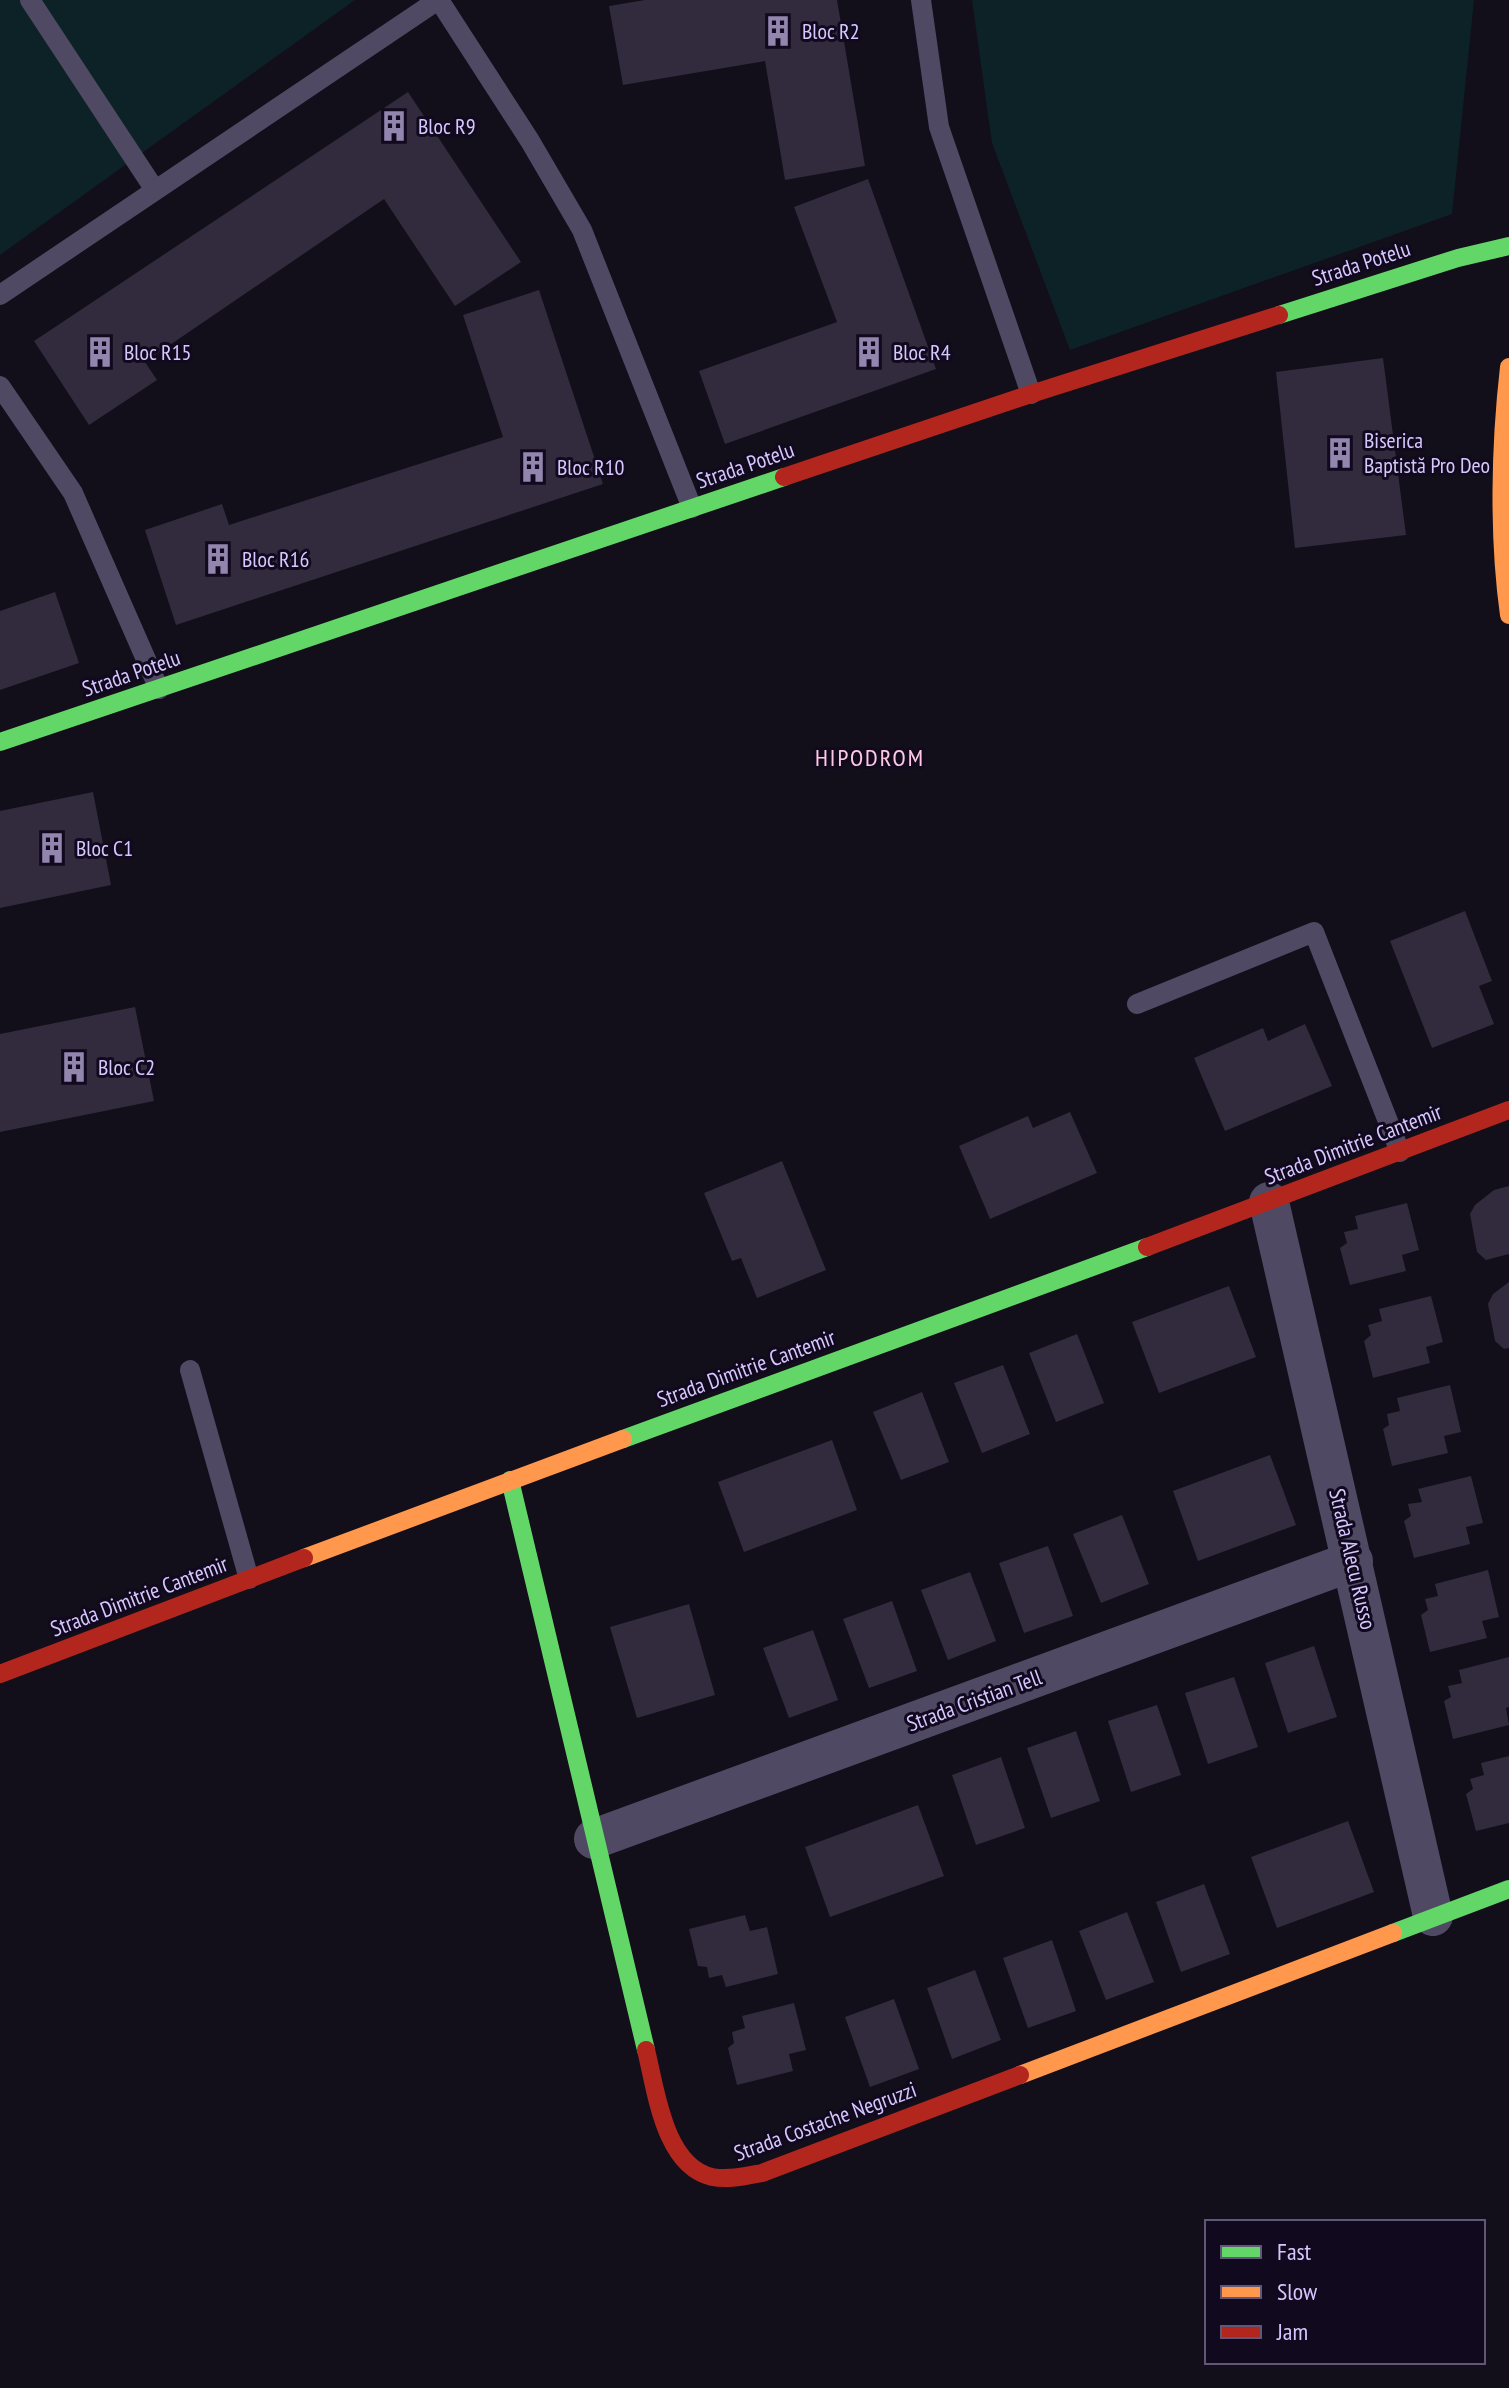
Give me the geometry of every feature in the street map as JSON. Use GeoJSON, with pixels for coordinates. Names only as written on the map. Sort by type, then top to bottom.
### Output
{"type":"FeatureCollection","features":[{"type":"Feature","properties":{"kind":"street","name":"Strada Potelu"},"geometry":{"type":"LineString","coordinates":[[0,742],[1031,394],[1458,258],[1509,246]]}},
{"type":"Feature","properties":{"kind":"street"},"geometry":{"type":"LineString","coordinates":[[1509,367],[1502,428],[1505,586],[1509,615]]}},
{"type":"Feature","properties":{"kind":"street","name":"Strada Dimitrie Cantemir"},"geometry":{"type":"LineString","coordinates":[[0,1674],[510,1480],[1269,1202],[1509,1110]]}},
{"type":"Feature","properties":{"kind":"street","name":"Strada Alecu Russo"},"geometry":{"type":"LineString","coordinates":[[1269,1202],[1433,1916]]}},
{"type":"Feature","properties":{"kind":"street","name":"Strada Costache Negruzzi"},"geometry":{"type":"LineString","coordinates":[[510,1480],[664,2125],[677,2154],[701,2175],[733,2180],[762,2173],[1509,1889]]}},
{"type":"Feature","properties":{"kind":"street","name":"Strada Cristian Tell"},"geometry":{"type":"LineString","coordinates":[[594,1839],[1353,1561]]}},
{"type":"Feature","properties":{"kind":"lane"},"geometry":{"type":"LineString","coordinates":[[30,0],[155,190]]}},
{"type":"Feature","properties":{"kind":"lane"},"geometry":{"type":"LineString","coordinates":[[0,295],[438,0],[530,141],[582,230],[692,508]]}},
{"type":"Feature","properties":{"kind":"lane"},"geometry":{"type":"LineString","coordinates":[[921,0],[939,127],[1031,394]]}},
{"type":"Feature","properties":{"kind":"lane"},"geometry":{"type":"LineString","coordinates":[[0,386],[73,493],[159,689]]}},
{"type":"Feature","properties":{"kind":"lane"},"geometry":{"type":"LineString","coordinates":[[1137,1004],[1314,932],[1400,1152]]}},
{"type":"Feature","properties":{"kind":"lane"},"geometry":{"type":"LineString","coordinates":[[190,1370],[249,1579]]}},
{"type":"Feature","properties":{"kind":"green space"},"geometry":{"type":"Polygon","coordinates":[[[0,0],[355,0],[0,255],[0,0]]]}},
{"type":"Feature","properties":{"kind":"green space"},"geometry":{"type":"Polygon","coordinates":[[[972,0],[1474,0],[1452,214],[1070,350],[992,143],[972,0]]]}},
{"type":"Feature","properties":{"kind":"building"},"geometry":{"type":"Polygon","coordinates":[[[645,0],[837,0],[865,166],[785,180],[765,61],[623,85],[609,6],[645,0]]]}},
{"type":"Feature","properties":{"kind":"building"},"geometry":{"type":"Polygon","coordinates":[[[408,92],[521,262],[455,306],[384,199],[145,362],[157,380],[89,425],[34,341],[408,92]]]}},
{"type":"Feature","properties":{"kind":"building"},"geometry":{"type":"Polygon","coordinates":[[[868,179],[936,369],[725,444],[699,371],[837,322],[794,207],[868,179]]]}},
{"type":"Feature","properties":{"kind":"building"},"geometry":{"type":"Polygon","coordinates":[[[539,290],[603,484],[176,625],[145,530],[222,504],[229,525],[503,437],[463,315],[539,290]]]}},
{"type":"Feature","properties":{"kind":"building","name":"Biserica Baptistă Pro Deo"},"geometry":{"type":"Polygon","coordinates":[[[1383,358],[1406,535],[1295,548],[1276,372],[1383,358]]]}},
{"type":"Feature","properties":{"kind":"building"},"geometry":{"type":"Polygon","coordinates":[[[55,592],[79,663],[0,690],[0,611],[55,592]]]}},
{"type":"Feature","properties":{"kind":"building","name":"Bloc C1"},"geometry":{"type":"Polygon","coordinates":[[[93,792],[111,885],[0,908],[0,811],[93,792]]]}},
{"type":"Feature","properties":{"kind":"building"},"geometry":{"type":"Polygon","coordinates":[[[1465,911],[1492,981],[1479,986],[1494,1024],[1432,1048],[1390,941],[1465,911]]]}},
{"type":"Feature","properties":{"kind":"building","name":"Bloc C2"},"geometry":{"type":"Polygon","coordinates":[[[135,1007],[154,1101],[0,1132],[0,1034],[135,1007]]]}},
{"type":"Feature","properties":{"kind":"building"},"geometry":{"type":"Polygon","coordinates":[[[1305,1024],[1332,1086],[1225,1131],[1194,1058],[1263,1028],[1268,1041],[1305,1024]]]}},
{"type":"Feature","properties":{"kind":"building"},"geometry":{"type":"Polygon","coordinates":[[[1070,1112],[1097,1173],[990,1219],[959,1146],[1028,1116],[1033,1128],[1070,1112]]]}},
{"type":"Feature","properties":{"kind":"building"},"geometry":{"type":"Polygon","coordinates":[[[782,1161],[826,1270],[757,1298],[741,1258],[732,1261],[704,1193],[782,1161]]]}},
{"type":"Feature","properties":{"kind":"building"},"geometry":{"type":"Polygon","coordinates":[[[1509,1186],[1509,1254],[1486,1260],[1477,1252],[1470,1214],[1475,1205],[1494,1190],[1509,1186]]]}},
{"type":"Feature","properties":{"kind":"building"},"geometry":{"type":"Polygon","coordinates":[[[1407,1203],[1419,1250],[1402,1255],[1406,1271],[1350,1285],[1340,1248],[1347,1243],[1344,1232],[1358,1229],[1355,1216],[1407,1203]]]}},
{"type":"Feature","properties":{"kind":"building"},"geometry":{"type":"Polygon","coordinates":[[[1509,1282],[1509,1348],[1504,1349],[1495,1341],[1488,1304],[1493,1294],[1509,1282]]]}},
{"type":"Feature","properties":{"kind":"building"},"geometry":{"type":"Polygon","coordinates":[[[1229,1286],[1256,1357],[1159,1393],[1132,1322],[1229,1286]]]}},
{"type":"Feature","properties":{"kind":"building"},"geometry":{"type":"Polygon","coordinates":[[[1431,1296],[1443,1342],[1426,1347],[1430,1363],[1373,1378],[1364,1341],[1371,1335],[1368,1325],[1382,1321],[1379,1309],[1431,1296]]]}},
{"type":"Feature","properties":{"kind":"building"},"geometry":{"type":"Polygon","coordinates":[[[1077,1334],[1104,1403],[1056,1422],[1029,1353],[1077,1334]]]}},
{"type":"Feature","properties":{"kind":"building"},"geometry":{"type":"Polygon","coordinates":[[[1003,1365],[1030,1434],[982,1453],[954,1383],[1003,1365]]]}},
{"type":"Feature","properties":{"kind":"building"},"geometry":{"type":"Polygon","coordinates":[[[1450,1385],[1461,1432],[1444,1436],[1448,1453],[1392,1466],[1383,1429],[1389,1425],[1387,1414],[1400,1411],[1397,1398],[1450,1385]]]}},
{"type":"Feature","properties":{"kind":"building"},"geometry":{"type":"Polygon","coordinates":[[[922,1392],[949,1462],[901,1480],[873,1412],[922,1392]]]}},
{"type":"Feature","properties":{"kind":"building"},"geometry":{"type":"Polygon","coordinates":[[[832,1440],[857,1510],[744,1552],[718,1482],[832,1440]]]}},
{"type":"Feature","properties":{"kind":"building"},"geometry":{"type":"Polygon","coordinates":[[[1270,1455],[1296,1525],[1198,1561],[1173,1491],[1270,1455]]]}},
{"type":"Feature","properties":{"kind":"building"},"geometry":{"type":"Polygon","coordinates":[[[1471,1476],[1483,1523],[1466,1527],[1470,1544],[1414,1558],[1404,1521],[1411,1516],[1408,1504],[1422,1502],[1418,1489],[1471,1476]]]}},
{"type":"Feature","properties":{"kind":"building"},"geometry":{"type":"Polygon","coordinates":[[[1122,1515],[1149,1584],[1101,1603],[1073,1534],[1122,1515]]]}},
{"type":"Feature","properties":{"kind":"building"},"geometry":{"type":"Polygon","coordinates":[[[1048,1546],[1073,1616],[1024,1633],[999,1563],[1048,1546]]]}},
{"type":"Feature","properties":{"kind":"building"},"geometry":{"type":"Polygon","coordinates":[[[1488,1570],[1499,1617],[1482,1621],[1487,1638],[1430,1652],[1421,1615],[1428,1610],[1425,1599],[1438,1596],[1435,1584],[1488,1570]]]}},
{"type":"Feature","properties":{"kind":"building"},"geometry":{"type":"Polygon","coordinates":[[[970,1572],[996,1641],[948,1660],[921,1590],[970,1572]]]}},
{"type":"Feature","properties":{"kind":"building"},"geometry":{"type":"Polygon","coordinates":[[[892,1601],[917,1671],[869,1688],[843,1619],[892,1601]]]}},
{"type":"Feature","properties":{"kind":"building"},"geometry":{"type":"Polygon","coordinates":[[[689,1604],[715,1695],[637,1718],[610,1627],[689,1604]]]}},
{"type":"Feature","properties":{"kind":"building"},"geometry":{"type":"Polygon","coordinates":[[[813,1630],[838,1700],[789,1718],[763,1648],[813,1630]]]}},
{"type":"Feature","properties":{"kind":"building"},"geometry":{"type":"Polygon","coordinates":[[[1314,1646],[1337,1717],[1288,1733],[1265,1663],[1314,1646]]]}},
{"type":"Feature","properties":{"kind":"building"},"geometry":{"type":"Polygon","coordinates":[[[1509,1657],[1509,1707],[1506,1708],[1509,1725],[1453,1739],[1444,1701],[1451,1697],[1448,1686],[1462,1683],[1459,1670],[1509,1657]]]}},
{"type":"Feature","properties":{"kind":"building"},"geometry":{"type":"Polygon","coordinates":[[[1234,1677],[1258,1747],[1208,1764],[1185,1693],[1234,1677]]]}},
{"type":"Feature","properties":{"kind":"building"},"geometry":{"type":"Polygon","coordinates":[[[1157,1705],[1181,1775],[1131,1792],[1108,1721],[1157,1705]]]}},
{"type":"Feature","properties":{"kind":"building"},"geometry":{"type":"Polygon","coordinates":[[[1076,1731],[1100,1801],[1051,1818],[1027,1748],[1076,1731]]]}},
{"type":"Feature","properties":{"kind":"building"},"geometry":{"type":"Polygon","coordinates":[[[1509,1756],[1509,1823],[1476,1831],[1466,1794],[1473,1789],[1470,1779],[1484,1775],[1481,1763],[1509,1756]]]}},
{"type":"Feature","properties":{"kind":"building"},"geometry":{"type":"Polygon","coordinates":[[[1001,1757],[1025,1828],[976,1845],[952,1775],[1001,1757]]]}},
{"type":"Feature","properties":{"kind":"building"},"geometry":{"type":"Polygon","coordinates":[[[918,1805],[944,1876],[830,1917],[805,1847],[918,1805]]]}},
{"type":"Feature","properties":{"kind":"building"},"geometry":{"type":"Polygon","coordinates":[[[1348,1821],[1374,1892],[1277,1928],[1251,1857],[1348,1821]]]}},
{"type":"Feature","properties":{"kind":"building"},"geometry":{"type":"Polygon","coordinates":[[[1204,1884],[1230,1954],[1181,1972],[1156,1902],[1204,1884]]]}},
{"type":"Feature","properties":{"kind":"building"},"geometry":{"type":"Polygon","coordinates":[[[1127,1912],[1154,1982],[1106,2000],[1079,1931],[1127,1912]]]}},
{"type":"Feature","properties":{"kind":"building"},"geometry":{"type":"Polygon","coordinates":[[[745,1915],[750,1931],[767,1927],[778,1974],[726,1987],[722,1975],[709,1978],[707,1967],[698,1966],[689,1929],[745,1915]]]}},
{"type":"Feature","properties":{"kind":"building"},"geometry":{"type":"Polygon","coordinates":[[[1052,1940],[1076,2011],[1028,2028],[1003,1958],[1052,1940]]]}},
{"type":"Feature","properties":{"kind":"building"},"geometry":{"type":"Polygon","coordinates":[[[975,1970],[1001,2040],[952,2059],[927,1988],[975,1970]]]}},
{"type":"Feature","properties":{"kind":"building"},"geometry":{"type":"Polygon","coordinates":[[[894,1999],[919,2069],[870,2087],[845,2017],[894,1999]]]}},
{"type":"Feature","properties":{"kind":"building"},"geometry":{"type":"Polygon","coordinates":[[[794,2003],[806,2050],[789,2054],[793,2071],[737,2085],[728,2048],[734,2043],[732,2032],[745,2028],[742,2016],[794,2003]]]}},
{"type":"Feature","properties":{"kind":"traffic: fast"},"geometry":{"type":"LineString","coordinates":[[1279,315],[1458,258],[1509,246]]}},
{"type":"Feature","properties":{"kind":"traffic: fast"},"geometry":{"type":"LineString","coordinates":[[0,742],[784,477]]}},
{"type":"Feature","properties":{"kind":"traffic: fast"},"geometry":{"type":"LineString","coordinates":[[623,1439],[1147,1247]]}},
{"type":"Feature","properties":{"kind":"traffic: fast"},"geometry":{"type":"LineString","coordinates":[[510,1480],[646,2050]]}},
{"type":"Feature","properties":{"kind":"traffic: fast"},"geometry":{"type":"LineString","coordinates":[[1393,1933],[1509,1889]]}},
{"type":"Feature","properties":{"kind":"traffic: slow"},"geometry":{"type":"LineString","coordinates":[[1509,367],[1502,491],[1503,554],[1509,615]]}},
{"type":"Feature","properties":{"kind":"traffic: slow"},"geometry":{"type":"LineString","coordinates":[[304,1558],[623,1439]]}},
{"type":"Feature","properties":{"kind":"traffic: slow"},"geometry":{"type":"LineString","coordinates":[[1020,2075],[1393,1933]]}},
{"type":"Feature","properties":{"kind":"traffic: jam"},"geometry":{"type":"LineString","coordinates":[[784,477],[1279,315]]}},
{"type":"Feature","properties":{"kind":"traffic: jam"},"geometry":{"type":"LineString","coordinates":[[1147,1247],[1509,1110]]}},
{"type":"Feature","properties":{"kind":"traffic: jam"},"geometry":{"type":"LineString","coordinates":[[0,1674],[304,1558]]}},
{"type":"Feature","properties":{"kind":"traffic: jam"},"geometry":{"type":"LineString","coordinates":[[646,2050],[659,2105],[673,2143],[696,2170],[718,2178],[762,2173],[1020,2075]]}},
{"type":"Feature","properties":{"kind":"place","name":"Bloc R2"},"geometry":{"type":"Point","coordinates":[778,31]}},
{"type":"Feature","properties":{"kind":"place","name":"Bloc R9"},"geometry":{"type":"Point","coordinates":[394,126]}},
{"type":"Feature","properties":{"kind":"place","name":"Bloc R15"},"geometry":{"type":"Point","coordinates":[100,352]}},
{"type":"Feature","properties":{"kind":"place","name":"Bloc R4"},"geometry":{"type":"Point","coordinates":[869,352]}},
{"type":"Feature","properties":{"kind":"place","name":"Biserica Baptistă Pro Deo"},"geometry":{"type":"Point","coordinates":[1340,453]}},
{"type":"Feature","properties":{"kind":"place","name":"Bloc R10"},"geometry":{"type":"Point","coordinates":[533,467]}},
{"type":"Feature","properties":{"kind":"place","name":"Bloc R16"},"geometry":{"type":"Point","coordinates":[218,559]}},
{"type":"Feature","properties":{"kind":"place","name":"Bloc C1"},"geometry":{"type":"Point","coordinates":[52,848]}},
{"type":"Feature","properties":{"kind":"place","name":"Bloc C2"},"geometry":{"type":"Point","coordinates":[74,1067]}},
{"type":"Feature","properties":{"kind":"district","name":"HIPODROM"},"geometry":{"type":"Point","coordinates":[870,757]}}]}
